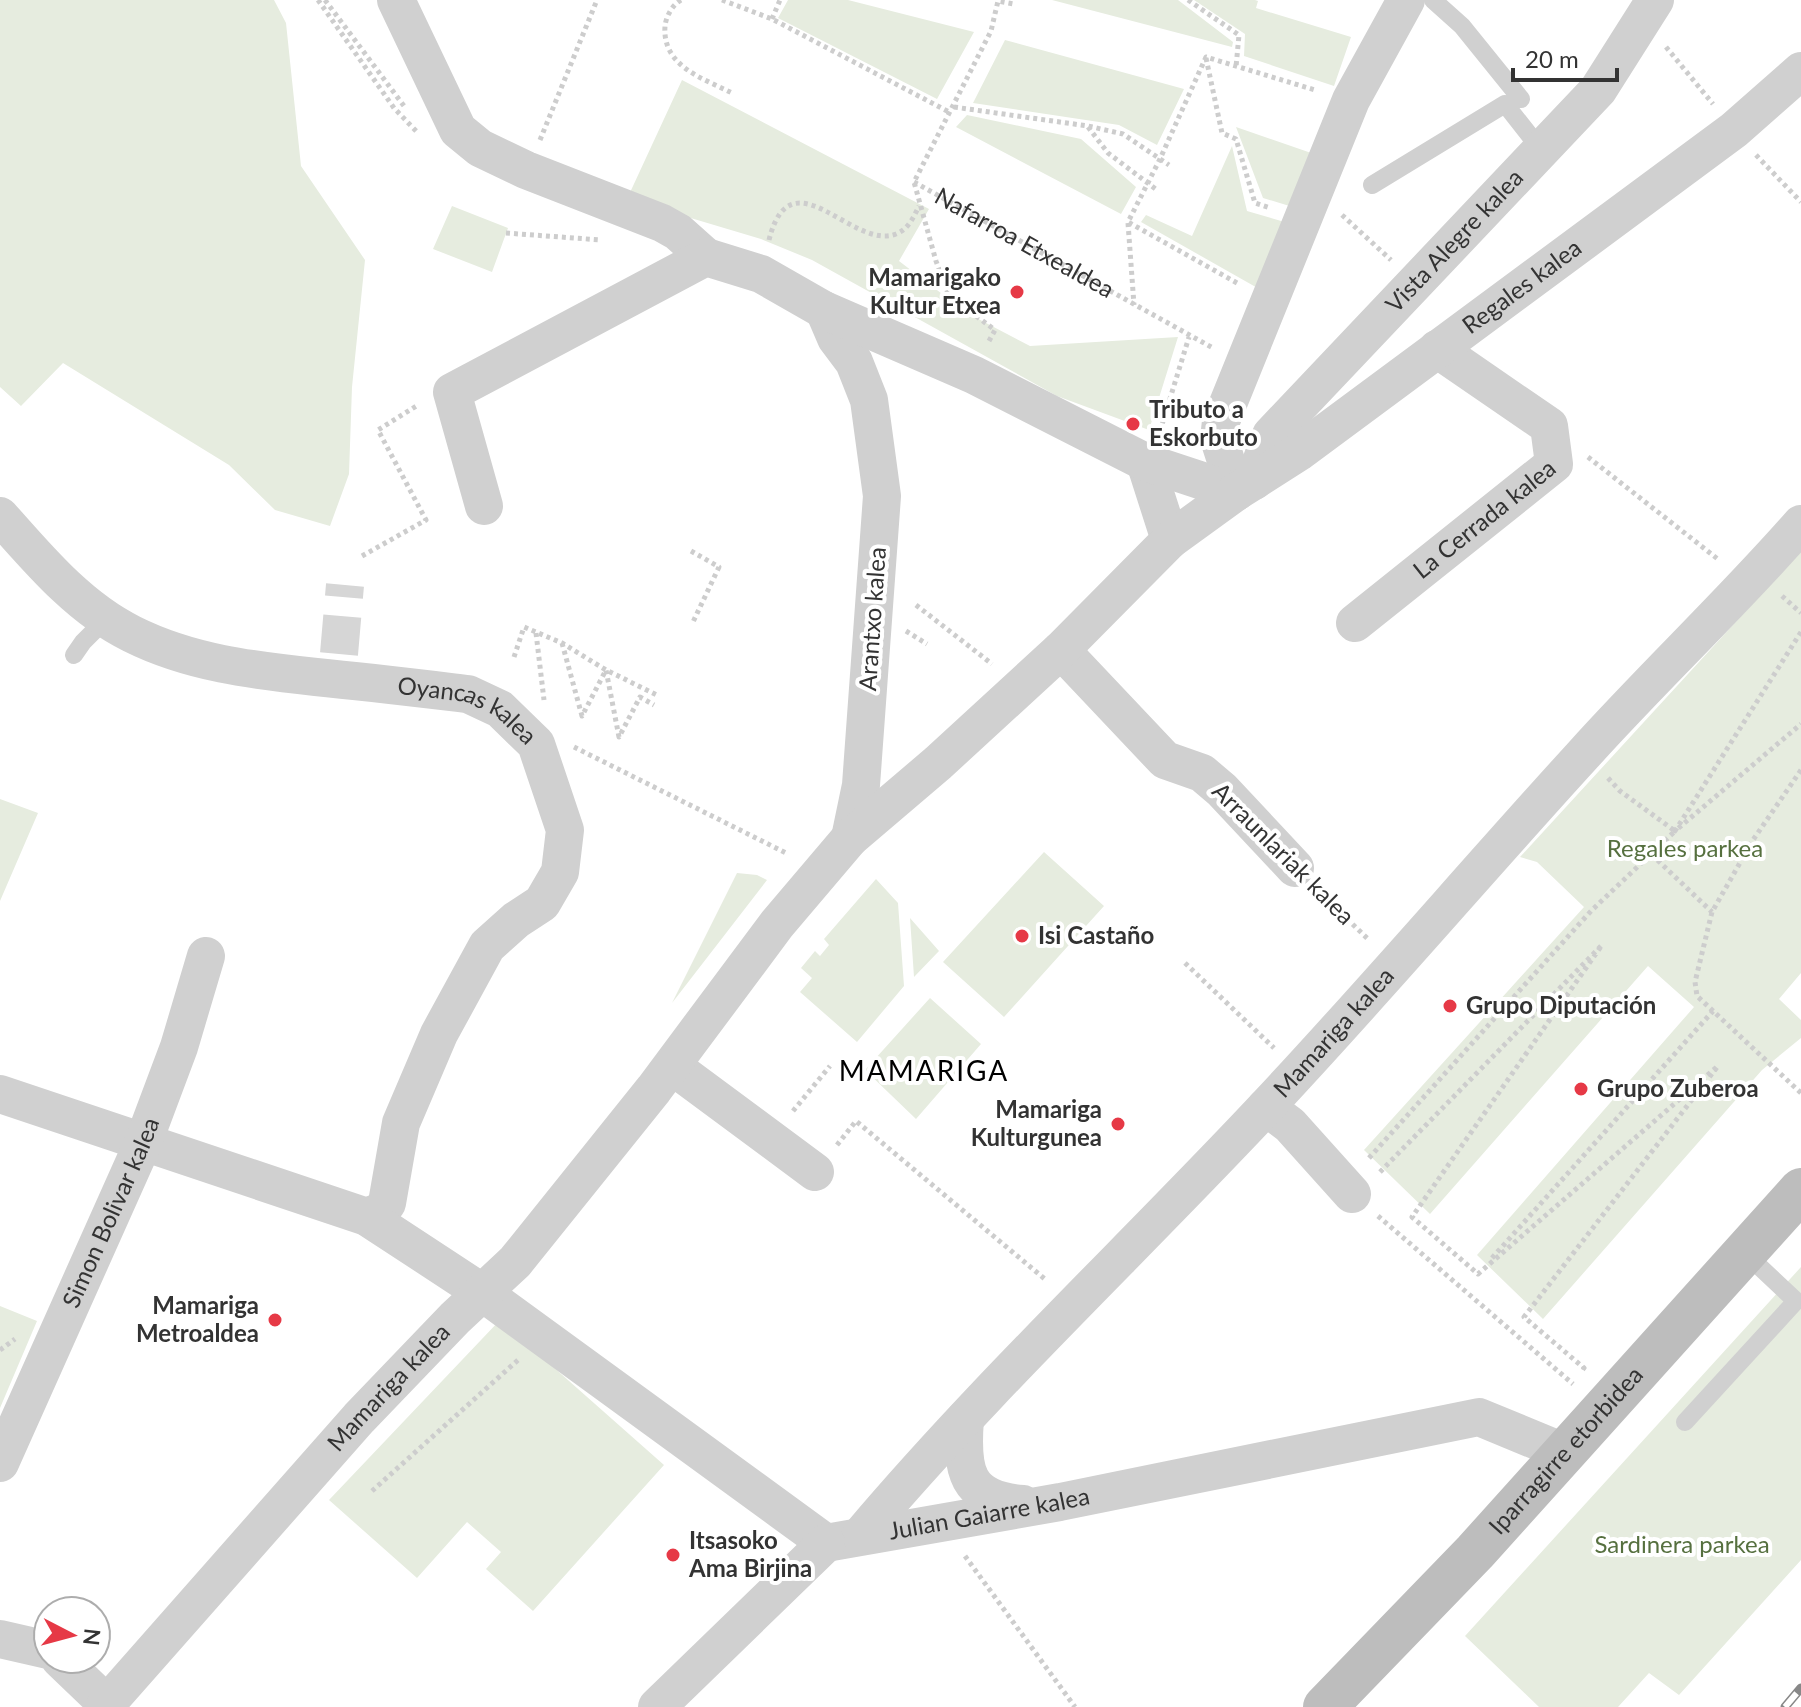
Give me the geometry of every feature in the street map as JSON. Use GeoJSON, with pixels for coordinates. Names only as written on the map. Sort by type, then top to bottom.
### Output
{"type":"FeatureCollection","features":[{"type":"Feature","properties":{"kind":"street"},"geometry":{"type":"LineString","coordinates":[[396,0],[458,130],[480,148],[526,170],[662,223],[678,232],[706,257],[761,274],[824,310],[923,355],[1245,486]]}},
{"type":"Feature","properties":{"kind":"street"},"geometry":{"type":"LineString","coordinates":[[1245,486],[1219,439],[1221,421],[1351,100],[1406,0]]}},
{"type":"Feature","properties":{"kind":"street","name":"Vista Alegre kalea"},"geometry":{"type":"LineString","coordinates":[[1245,486],[1271,435],[1598,90],[1649,10]]}},
{"type":"Feature","properties":{"kind":"street","name":"Regales kalea"},"geometry":{"type":"LineString","coordinates":[[1245,486],[1299,452],[1734,130],[1801,71]]}},
{"type":"Feature","properties":{"kind":"street"},"geometry":{"type":"LineString","coordinates":[[484,506],[452,392],[706,257]]}},
{"type":"Feature","properties":{"kind":"street","name":"Arantxo kalea"},"geometry":{"type":"LineString","coordinates":[[824,310],[836,338],[854,362],[869,400],[882,496],[861,785],[850,838]]}},
{"type":"Feature","properties":{"kind":"street","name":"La Cerrada kalea"},"geometry":{"type":"LineString","coordinates":[[1355,623],[1554,464],[1549,426],[1437,349]]}},
{"type":"Feature","properties":{"kind":"street"},"geometry":{"type":"LineString","coordinates":[[869,400],[883,370],[923,355]]}},
{"type":"Feature","properties":{"kind":"street"},"geometry":{"type":"LineString","coordinates":[[1152,447],[1170,540]]}},
{"type":"Feature","properties":{"kind":"street","name":"Mamariga kalea"},"geometry":{"type":"LineString","coordinates":[[107,1706],[359,1418],[515,1262],[672,1066],[777,924],[850,838],[938,763],[1061,650],[1170,540],[1245,486]]}},
{"type":"Feature","properties":{"kind":"street","name":"Oyancas kalea"},"geometry":{"type":"LineString","coordinates":[[0,516],[45,567],[83,602],[142,639],[178,653],[230,667],[468,694],[500,709],[536,744],[565,830],[560,872],[542,903],[516,920],[487,946],[439,1034],[401,1123],[387,1203],[381,1211],[367,1217]]}},
{"type":"Feature","properties":{"kind":"street","name":"Mamariga kalea"},"geometry":{"type":"LineString","coordinates":[[657,1707],[843,1539],[965,1419],[1266,1107],[1585,752],[1801,524]]}},
{"type":"Feature","properties":{"kind":"street","name":"Arraunlariak kalea"},"geometry":{"type":"LineString","coordinates":[[1061,650],[1165,760],[1202,773],[1295,868]]}},
{"type":"Feature","properties":{"kind":"street","name":"Simon Bolivar kalea"},"geometry":{"type":"LineString","coordinates":[[0,1463],[143,1143],[179,1047],[206,956]]}},
{"type":"Feature","properties":{"kind":"street"},"geometry":{"type":"LineString","coordinates":[[672,1066],[815,1172]]}},
{"type":"Feature","properties":{"kind":"street"},"geometry":{"type":"LineString","coordinates":[[0,1094],[367,1217],[843,1539]]}},
{"type":"Feature","properties":{"kind":"street"},"geometry":{"type":"LineString","coordinates":[[1266,1107],[1290,1125],[1350,1185]]}},
{"type":"Feature","properties":{"kind":"street","name":"Iparragirre etorbidea"},"geometry":{"type":"LineString","coordinates":[[1325,1707],[1475,1552],[1801,1190]]}},
{"type":"Feature","properties":{"kind":"street","name":"Julian Gaiarre kalea"},"geometry":{"type":"LineString","coordinates":[[843,1539],[1038,1505],[1479,1417],[1564,1452]]}},
{"type":"Feature","properties":{"kind":"street"},"geometry":{"type":"LineString","coordinates":[[965,1419],[963,1459],[975,1489],[987,1497],[1038,1505]]}},
{"type":"Feature","properties":{"kind":"street"},"geometry":{"type":"LineString","coordinates":[[0,1639],[32,1646]]}},
{"type":"Feature","properties":{"kind":"street"},"geometry":{"type":"LineString","coordinates":[[76,1675],[107,1706]]}},
{"type":"Feature","properties":{"kind":"lane"},"geometry":{"type":"LineString","coordinates":[[1433,0],[1462,26],[1521,99]]}},
{"type":"Feature","properties":{"kind":"lane"},"geometry":{"type":"LineString","coordinates":[[1372,185],[1505,104],[1542,151]]}},
{"type":"Feature","properties":{"kind":"lane"},"geometry":{"type":"LineString","coordinates":[[74,655],[107,618]]}},
{"type":"Feature","properties":{"kind":"lane"},"geometry":{"type":"LineString","coordinates":[[1685,1422],[1796,1301],[1744,1252]]}},
{"type":"Feature","properties":{"kind":"path"},"geometry":{"type":"LineString","coordinates":[[318,0],[394,108],[421,137]]}},
{"type":"Feature","properties":{"kind":"path"},"geometry":{"type":"LineString","coordinates":[[325,0],[420,127]]}},
{"type":"Feature","properties":{"kind":"path"},"geometry":{"type":"LineString","coordinates":[[526,170],[597,0]]}},
{"type":"Feature","properties":{"kind":"path"},"geometry":{"type":"LineString","coordinates":[[681,0],[675,3],[665,22],[665,39],[673,58],[688,71],[732,93]]}},
{"type":"Feature","properties":{"kind":"path"},"geometry":{"type":"LineString","coordinates":[[722,0],[772,19],[952,110],[1088,126],[1123,134],[1169,165]]}},
{"type":"Feature","properties":{"kind":"path"},"geometry":{"type":"LineString","coordinates":[[772,19],[780,0]]}},
{"type":"Feature","properties":{"kind":"path"},"geometry":{"type":"LineString","coordinates":[[1188,0],[1239,35],[1236,67]]}},
{"type":"Feature","properties":{"kind":"path","name":"Nafarroa Etxealdea"},"geometry":{"type":"LineString","coordinates":[[995,330],[949,296],[914,182],[991,31],[995,1],[1014,4]]}},
{"type":"Feature","properties":{"kind":"path"},"geometry":{"type":"LineString","coordinates":[[1649,10],[1714,105]]}},
{"type":"Feature","properties":{"kind":"path"},"geometry":{"type":"LineString","coordinates":[[1206,57],[1351,100]]}},
{"type":"Feature","properties":{"kind":"path"},"geometry":{"type":"LineString","coordinates":[[1206,57],[1128,222],[1268,301]]}},
{"type":"Feature","properties":{"kind":"path"},"geometry":{"type":"LineString","coordinates":[[1206,57],[1222,133],[1236,139],[1255,203],[1333,206],[1416,284]]}},
{"type":"Feature","properties":{"kind":"path"},"geometry":{"type":"LineString","coordinates":[[1088,126],[1108,153],[1157,190]]}},
{"type":"Feature","properties":{"kind":"path"},"geometry":{"type":"LineString","coordinates":[[1750,149],[1801,202]]}},
{"type":"Feature","properties":{"kind":"path","name":"Nafarroa Etxealdea"},"geometry":{"type":"LineString","coordinates":[[914,182],[1189,337],[1152,447]]}},
{"type":"Feature","properties":{"kind":"path"},"geometry":{"type":"LineString","coordinates":[[769,242],[777,215],[793,203],[811,206],[881,236],[906,228],[920,205]]}},
{"type":"Feature","properties":{"kind":"path","name":"Nafarroa Etxealdea"},"geometry":{"type":"LineString","coordinates":[[1128,222],[1134,305]]}},
{"type":"Feature","properties":{"kind":"path"},"geometry":{"type":"LineString","coordinates":[[506,233],[602,240]]}},
{"type":"Feature","properties":{"kind":"path"},"geometry":{"type":"LineString","coordinates":[[362,556],[426,520],[378,430],[424,402]]}},
{"type":"Feature","properties":{"kind":"path"},"geometry":{"type":"LineString","coordinates":[[1549,426],[1748,583]]}},
{"type":"Feature","properties":{"kind":"path"},"geometry":{"type":"LineString","coordinates":[[691,551],[719,567],[693,622]]}},
{"type":"Feature","properties":{"kind":"path"},"geometry":{"type":"LineString","coordinates":[[916,605],[1021,687]]}},
{"type":"Feature","properties":{"kind":"path"},"geometry":{"type":"LineString","coordinates":[[898,626],[927,644]]}},
{"type":"Feature","properties":{"kind":"path"},"geometry":{"type":"LineString","coordinates":[[514,657],[524,627],[562,643],[606,670],[659,696]]}},
{"type":"Feature","properties":{"kind":"path"},"geometry":{"type":"LineString","coordinates":[[1675,831],[1801,632]]}},
{"type":"Feature","properties":{"kind":"path"},"geometry":{"type":"LineString","coordinates":[[536,633],[545,708]]}},
{"type":"Feature","properties":{"kind":"path"},"geometry":{"type":"LineString","coordinates":[[562,643],[582,716],[606,670]]}},
{"type":"Feature","properties":{"kind":"path"},"geometry":{"type":"LineString","coordinates":[[606,670],[619,737],[640,697],[654,705]]}},
{"type":"Feature","properties":{"kind":"path"},"geometry":{"type":"LineString","coordinates":[[1350,1185],[1591,911],[1675,831],[1801,724]]}},
{"type":"Feature","properties":{"kind":"path"},"geometry":{"type":"LineString","coordinates":[[570,745],[788,854]]}},
{"type":"Feature","properties":{"kind":"path"},"geometry":{"type":"LineString","coordinates":[[1801,770],[1753,840],[1712,912],[1695,982],[1697,996],[1801,1093]]}},
{"type":"Feature","properties":{"kind":"path"},"geometry":{"type":"LineString","coordinates":[[1620,791],[1675,831]]}},
{"type":"Feature","properties":{"kind":"path"},"geometry":{"type":"LineString","coordinates":[[1651,854],[1712,912]]}},
{"type":"Feature","properties":{"kind":"path","name":"Arraunlariak kalea"},"geometry":{"type":"LineString","coordinates":[[1295,868],[1362,934]]}},
{"type":"Feature","properties":{"kind":"path"},"geometry":{"type":"LineString","coordinates":[[1350,1185],[1372,1180],[1602,945],[1412,1217],[1478,1274]]}},
{"type":"Feature","properties":{"kind":"path"},"geometry":{"type":"LineString","coordinates":[[1185,963],[1267,1042]]}},
{"type":"Feature","properties":{"kind":"path"},"geometry":{"type":"LineString","coordinates":[[1478,1274],[1713,1011]]}},
{"type":"Feature","properties":{"kind":"path"},"geometry":{"type":"LineString","coordinates":[[813,1084],[830,1066]]}},
{"type":"Feature","properties":{"kind":"path"},"geometry":{"type":"LineString","coordinates":[[1478,1274],[1718,1066],[1524,1317],[1584,1368]]}},
{"type":"Feature","properties":{"kind":"path"},"geometry":{"type":"LineString","coordinates":[[856,1121],[1046,1280]]}},
{"type":"Feature","properties":{"kind":"path"},"geometry":{"type":"LineString","coordinates":[[1350,1185],[1572,1382]]}},
{"type":"Feature","properties":{"kind":"path"},"geometry":{"type":"LineString","coordinates":[[372,1491],[542,1338]]}},
{"type":"Feature","properties":{"kind":"path"},"geometry":{"type":"LineString","coordinates":[[941,1522],[1075,1707]]}},
{"type":"Feature","properties":{"kind":"green space"},"geometry":{"type":"Polygon","coordinates":[[[0,0],[274,0],[286,23],[301,166],[365,260],[352,387],[349,474],[330,526],[275,510],[229,465],[63,363],[21,406],[0,387],[0,0]]]}},
{"type":"Feature","properties":{"kind":"green space"},"geometry":{"type":"Polygon","coordinates":[[[788,0],[848,0],[974,32],[937,99],[778,18],[788,0]]]}},
{"type":"Feature","properties":{"kind":"green space"},"geometry":{"type":"Polygon","coordinates":[[[1052,0],[1178,0],[1233,42],[1232,47],[1052,0]]]}},
{"type":"Feature","properties":{"kind":"green space"},"geometry":{"type":"Polygon","coordinates":[[[1194,0],[1255,0],[1258,1],[1256,8],[1351,37],[1334,86],[1244,56],[1245,34],[1194,0]]]}},
{"type":"Feature","properties":{"kind":"green space"},"geometry":{"type":"Polygon","coordinates":[[[1005,40],[1184,89],[1157,145],[1119,125],[973,103],[1005,40]]]}},
{"type":"Feature","properties":{"kind":"green space"},"geometry":{"type":"Polygon","coordinates":[[[682,80],[929,209],[899,261],[967,313],[1030,346],[1178,337],[1149,430],[1057,396],[812,260],[761,239],[627,199],[682,80]]]}},
{"type":"Feature","properties":{"kind":"green space"},"geometry":{"type":"Polygon","coordinates":[[[967,115],[1081,139],[1136,187],[1121,214],[956,127],[967,115]]]}},
{"type":"Feature","properties":{"kind":"green space"},"geometry":{"type":"Polygon","coordinates":[[[1236,127],[1317,155],[1296,208],[1263,198],[1236,127]]]}},
{"type":"Feature","properties":{"kind":"green space"},"geometry":{"type":"Polygon","coordinates":[[[1232,146],[1247,211],[1288,223],[1261,290],[1141,222],[1146,215],[1192,236],[1232,146]]]}},
{"type":"Feature","properties":{"kind":"green space"},"geometry":{"type":"Polygon","coordinates":[[[452,206],[508,228],[492,272],[433,249],[452,206]]]}},
{"type":"Feature","properties":{"kind":"green space","name":"Regales parkea"},"geometry":{"type":"Polygon","coordinates":[[[1801,551],[1801,973],[1779,999],[1801,1020],[1801,1038],[1762,1070],[1543,1319],[1477,1255],[1694,1007],[1648,966],[1430,1214],[1364,1150],[1584,907],[1537,862],[1520,857],[1801,551]]]}},
{"type":"Feature","properties":{"kind":"green space"},"geometry":{"type":"Polygon","coordinates":[[[0,799],[38,813],[0,901],[0,799]]]}},
{"type":"Feature","properties":{"kind":"green space","name":"Isi Castaño"},"geometry":{"type":"Polygon","coordinates":[[[1044,852],[1104,906],[1004,1017],[943,962],[1044,852]]]}},
{"type":"Feature","properties":{"kind":"green space"},"geometry":{"type":"Polygon","coordinates":[[[737,873],[757,875],[767,880],[672,1003],[737,873]]]}},
{"type":"Feature","properties":{"kind":"green space"},"geometry":{"type":"Polygon","coordinates":[[[876,879],[898,903],[904,986],[857,1042],[800,992],[812,978],[801,968],[815,951],[820,956],[829,945],[824,939],[876,879]]]}},
{"type":"Feature","properties":{"kind":"green space"},"geometry":{"type":"Polygon","coordinates":[[[910,918],[939,951],[914,977],[910,918]]]}},
{"type":"Feature","properties":{"kind":"green space"},"geometry":{"type":"Polygon","coordinates":[[[930,998],[981,1044],[916,1119],[865,1070],[930,998]]]}},
{"type":"Feature","properties":{"kind":"green space","name":"Sardinera parkea"},"geometry":{"type":"Polygon","coordinates":[[[1801,1267],[1801,1560],[1679,1695],[1649,1673],[1618,1707],[1539,1707],[1465,1636],[1801,1267]]]}},
{"type":"Feature","properties":{"kind":"green space"},"geometry":{"type":"Polygon","coordinates":[[[0,1306],[37,1321],[0,1408],[0,1306]]]}},
{"type":"Feature","properties":{"kind":"green space"},"geometry":{"type":"Polygon","coordinates":[[[500,1320],[664,1465],[533,1611],[486,1569],[501,1552],[467,1522],[417,1578],[329,1500],[500,1320]]]}},
{"type":"Feature","properties":{"kind":"tunnel"},"geometry":{"type":"LineString","coordinates":[[339,654],[345,585]]}},
{"type":"Feature","properties":{"kind":"railway"},"geometry":{"type":"LineString","coordinates":[[1785,1707],[1801,1688]]}},
{"type":"Feature","properties":{"kind":"place","name":"Mamarigako Kultur Etxea"},"geometry":{"type":"Point","coordinates":[1017,292]}},
{"type":"Feature","properties":{"kind":"place","name":"Tributo a Eskorbuto"},"geometry":{"type":"Point","coordinates":[1133,424]}},
{"type":"Feature","properties":{"kind":"place","name":"Isi Castaño"},"geometry":{"type":"Point","coordinates":[1022,936]}},
{"type":"Feature","properties":{"kind":"place","name":"Grupo Diputación"},"geometry":{"type":"Point","coordinates":[1450,1006]}},
{"type":"Feature","properties":{"kind":"place","name":"Grupo Zuberoa"},"geometry":{"type":"Point","coordinates":[1581,1089]}},
{"type":"Feature","properties":{"kind":"place","name":"Mamariga Kulturgunea"},"geometry":{"type":"Point","coordinates":[1118,1124]}},
{"type":"Feature","properties":{"kind":"place","name":"Mamariga Metroaldea"},"geometry":{"type":"Point","coordinates":[275,1320]}},
{"type":"Feature","properties":{"kind":"place","name":"Itsasoko Ama Birjina"},"geometry":{"type":"Point","coordinates":[673,1555]}},
{"type":"Feature","properties":{"kind":"district","name":"MAMARIGA"},"geometry":{"type":"Point","coordinates":[924,1071]}}]}
